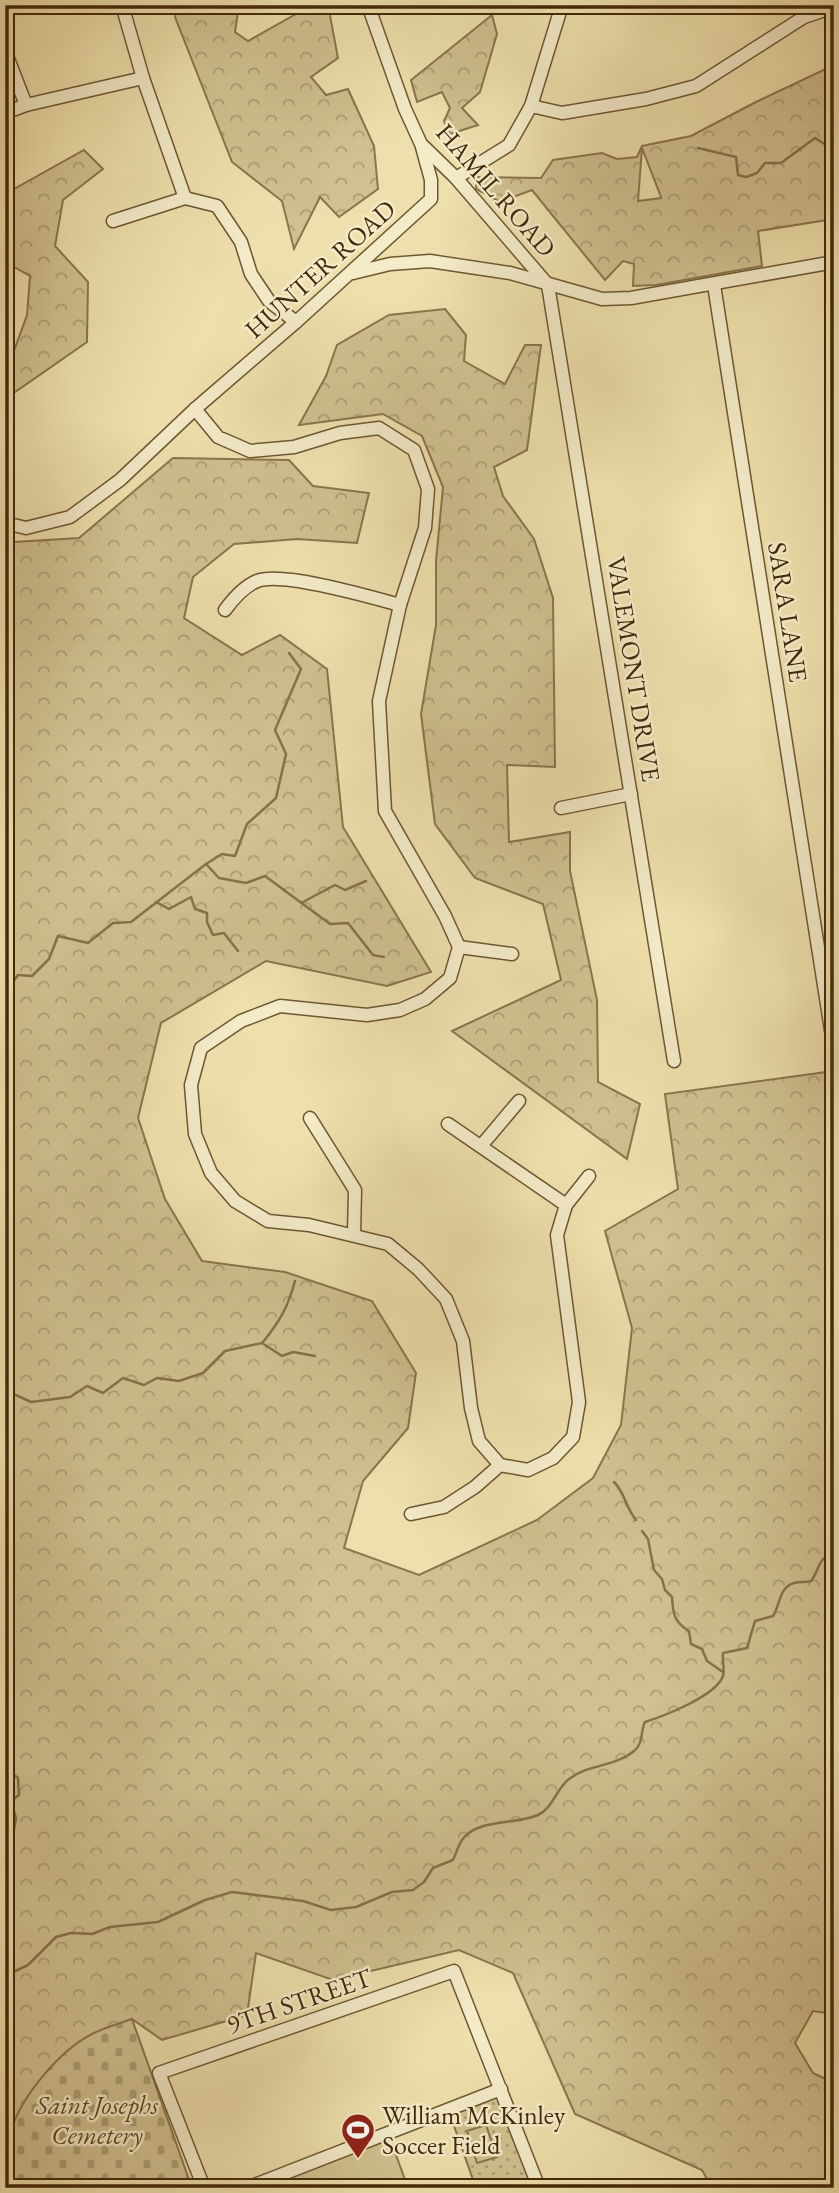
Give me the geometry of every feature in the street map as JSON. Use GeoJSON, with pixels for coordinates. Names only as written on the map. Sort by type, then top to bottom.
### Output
{"type":"FeatureCollection","features":[{"type":"Feature","properties":{"kind":"street"},"geometry":{"type":"LineString","coordinates":[[122,5],[143,78],[185,198]]}},
{"type":"Feature","properties":{"kind":"street","name":"HAMIL ROAD"},"geometry":{"type":"LineString","coordinates":[[368,5],[405,109],[421,144],[456,178],[548,285]]}},
{"type":"Feature","properties":{"kind":"street"},"geometry":{"type":"LineString","coordinates":[[456,178],[509,145],[531,106],[562,5]]}},
{"type":"Feature","properties":{"kind":"street"},"geometry":{"type":"LineString","coordinates":[[531,106],[562,113],[646,99],[696,86],[804,17],[834,7]]}},
{"type":"Feature","properties":{"kind":"street"},"geometry":{"type":"LineString","coordinates":[[5,51],[26,105]]}},
{"type":"Feature","properties":{"kind":"street"},"geometry":{"type":"LineString","coordinates":[[5,113],[26,105],[143,78]]}},
{"type":"Feature","properties":{"kind":"street","name":"HUNTER ROAD"},"geometry":{"type":"LineString","coordinates":[[5,523],[26,528],[70,517],[120,480],[195,409],[351,274],[431,200],[431,180],[421,144]]}},
{"type":"Feature","properties":{"kind":"street"},"geometry":{"type":"LineString","coordinates":[[113,221],[185,198],[217,206],[241,242],[251,274],[269,301],[296,323]]}},
{"type":"Feature","properties":{"kind":"street","name":"HAMIL ROAD"},"geometry":{"type":"LineString","coordinates":[[351,274],[390,264],[430,261],[510,273],[602,299],[631,298],[714,285],[834,262]]}},
{"type":"Feature","properties":{"kind":"street","name":"VALEMONT DRIVE"},"geometry":{"type":"LineString","coordinates":[[548,285],[674,1061]]}},
{"type":"Feature","properties":{"kind":"street","name":"SARA LANE"},"geometry":{"type":"LineString","coordinates":[[714,285],[831,1030]]}},
{"type":"Feature","properties":{"kind":"street"},"geometry":{"type":"LineString","coordinates":[[195,409],[218,437],[250,451],[294,447],[340,433],[379,428],[414,450],[428,489],[425,528],[400,605],[379,701],[385,811],[445,916],[459,947],[450,978],[425,999],[400,1010],[367,1015],[280,1006],[241,1021],[201,1048],[191,1085],[195,1134],[211,1173],[236,1201],[268,1221],[309,1225],[388,1244],[418,1269],[446,1299],[463,1341],[471,1408],[480,1441],[500,1465],[528,1469],[554,1458],[573,1437],[579,1402],[557,1235],[566,1205],[589,1176]]}},
{"type":"Feature","properties":{"kind":"street"},"geometry":{"type":"LineString","coordinates":[[225,610],[235,596],[258,580],[286,579],[400,605]]}},
{"type":"Feature","properties":{"kind":"street"},"geometry":{"type":"LineString","coordinates":[[561,808],[631,794]]}},
{"type":"Feature","properties":{"kind":"street"},"geometry":{"type":"LineString","coordinates":[[459,947],[512,954]]}},
{"type":"Feature","properties":{"kind":"street"},"geometry":{"type":"LineString","coordinates":[[481,1146],[519,1101]]}},
{"type":"Feature","properties":{"kind":"street"},"geometry":{"type":"LineString","coordinates":[[310,1118],[355,1190],[354,1234]]}},
{"type":"Feature","properties":{"kind":"street"},"geometry":{"type":"LineString","coordinates":[[448,1124],[566,1205]]}},
{"type":"Feature","properties":{"kind":"street"},"geometry":{"type":"LineString","coordinates":[[411,1514],[444,1507],[475,1487],[500,1465]]}},
{"type":"Feature","properties":{"kind":"street","name":"9TH STREET"},"geometry":{"type":"LineString","coordinates":[[204,2188],[159,2073],[454,1971],[501,2089]]}},
{"type":"Feature","properties":{"kind":"street"},"geometry":{"type":"LineString","coordinates":[[247,2188],[501,2089],[539,2188]]}},
{"type":"Feature","properties":{"kind":"green space"},"geometry":{"type":"Polygon","coordinates":[[[178,5],[239,5],[235,32],[248,41],[312,5],[328,5],[338,58],[311,77],[326,95],[348,89],[374,146],[378,189],[339,217],[320,197],[294,249],[282,201],[232,162],[175,17],[178,5]]]}},
{"type":"Feature","properties":{"kind":"green space"},"geometry":{"type":"Polygon","coordinates":[[[492,15],[497,34],[480,92],[462,108],[478,125],[450,134],[444,121],[450,108],[442,92],[417,102],[411,80],[492,15]]]}},
{"type":"Feature","properties":{"kind":"green space"},"geometry":{"type":"Polygon","coordinates":[[[834,65],[834,219],[758,231],[762,266],[656,285],[633,286],[634,264],[623,261],[605,280],[532,190],[500,202],[476,189],[477,177],[541,178],[553,160],[602,153],[617,159],[637,157],[642,146],[691,136],[834,65]],[[642,148],[638,201],[661,198],[642,148]]]}},
{"type":"Feature","properties":{"kind":"green space"},"geometry":{"type":"Polygon","coordinates":[[[84,150],[103,169],[63,200],[55,246],[88,282],[87,342],[5,399],[5,354],[12,356],[27,315],[30,276],[5,262],[5,194],[84,150]]]}},
{"type":"Feature","properties":{"kind":"green space"},"geometry":{"type":"Polygon","coordinates":[[[445,309],[466,335],[464,361],[505,384],[525,345],[541,345],[527,450],[494,467],[503,496],[534,539],[553,598],[555,767],[507,765],[509,842],[570,832],[570,871],[597,1000],[598,1082],[640,1104],[627,1159],[452,1031],[561,980],[543,904],[475,878],[435,824],[421,714],[436,625],[436,561],[443,487],[422,436],[383,414],[299,425],[326,376],[337,345],[389,315],[445,309]]]}},
{"type":"Feature","properties":{"kind":"green space"},"geometry":{"type":"Polygon","coordinates":[[[173,458],[289,460],[313,486],[369,493],[357,543],[297,539],[234,544],[193,577],[184,618],[242,655],[280,635],[327,669],[343,827],[431,972],[387,986],[266,961],[161,1023],[138,1118],[165,1199],[202,1261],[285,1272],[372,1301],[416,1373],[408,1428],[363,1481],[344,1548],[419,1575],[537,1520],[593,1478],[621,1425],[632,1328],[605,1231],[678,1189],[665,1094],[834,1071],[834,2014],[813,2011],[795,2043],[813,2073],[834,2083],[834,2188],[712,2188],[702,2170],[575,2114],[513,1973],[459,1950],[333,1980],[256,1953],[247,2015],[162,2040],[132,2019],[6,2162],[9,2188],[5,2188],[5,541],[79,538],[173,458]]]}},
{"type":"Feature","properties":{"kind":"green space","name":"Saint Josephs Cemetery"},"geometry":{"type":"Polygon","coordinates":[[[132,2019],[192,2188],[9,2188],[8,2141],[15,2120],[32,2090],[69,2049],[83,2039],[132,2019]]]}},
{"type":"Feature","properties":{"kind":"green space"},"geometry":{"type":"Polygon","coordinates":[[[501,2089],[539,2188],[476,2188],[448,2109],[501,2089]]]}},
{"type":"Feature","properties":{"kind":"green space"},"geometry":{"type":"Polygon","coordinates":[[[486,2125],[497,2157],[477,2163],[467,2131],[486,2125]]]}},
{"type":"Feature","properties":{"kind":"green space","name":"William McKinley Soccer Field"},"geometry":{"type":"Polygon","coordinates":[[[388,2133],[408,2188],[247,2188],[388,2133]]]}},
{"type":"Feature","properties":{"kind":"waterway"},"geometry":{"type":"LineString","coordinates":[[698,148],[736,157],[738,175],[746,177],[757,173],[765,163],[781,163],[815,138],[834,150]]}},
{"type":"Feature","properties":{"kind":"waterway"},"geometry":{"type":"LineString","coordinates":[[206,864],[222,854],[235,856],[247,824],[276,798],[286,754],[275,730],[301,669],[289,653]]}},
{"type":"Feature","properties":{"kind":"waterway"},"geometry":{"type":"LineString","coordinates":[[5,993],[18,975],[32,976],[49,959],[58,936],[88,943],[113,923],[131,922],[206,864],[219,878],[246,883],[265,876],[330,924],[348,923],[373,955],[384,957]]}},
{"type":"Feature","properties":{"kind":"waterway"},"geometry":{"type":"LineString","coordinates":[[301,903],[335,885],[345,890],[366,881]]}},
{"type":"Feature","properties":{"kind":"waterway"},"geometry":{"type":"LineString","coordinates":[[156,902],[169,909],[191,897],[195,909],[207,913],[207,922],[213,935],[224,933],[238,951]]}},
{"type":"Feature","properties":{"kind":"waterway"},"geometry":{"type":"LineString","coordinates":[[263,1342],[283,1313],[295,1281]]}},
{"type":"Feature","properties":{"kind":"waterway"},"geometry":{"type":"LineString","coordinates":[[5,1390],[31,1402],[70,1397],[87,1386],[103,1393],[123,1378],[144,1385],[157,1378],[179,1381],[203,1373],[225,1351],[262,1343],[282,1356],[293,1352],[315,1356]]}},
{"type":"Feature","properties":{"kind":"waterway"},"geometry":{"type":"LineString","coordinates":[[614,1482],[636,1520]]}},
{"type":"Feature","properties":{"kind":"waterway"},"geometry":{"type":"LineString","coordinates":[[642,1531],[648,1539],[654,1570],[672,1597],[677,1621],[689,1631],[691,1644],[702,1649],[707,1661],[723,1672]]}},
{"type":"Feature","properties":{"kind":"waterway"},"geometry":{"type":"LineString","coordinates":[[5,1976],[28,1965],[56,1937],[71,1933],[92,1934],[110,1927],[158,1922],[205,1900],[232,1892],[303,1901],[331,1910],[356,1907],[392,1892],[413,1890],[424,1882],[433,1868],[453,1860],[461,1842],[469,1833],[487,1825],[538,1815],[576,1774],[618,1760],[634,1751],[639,1744],[645,1722],[711,1691],[723,1676],[723,1653],[747,1648],[755,1621],[773,1616],[785,1588],[794,1583],[811,1581],[824,1558],[834,1554]]}},
{"type":"Feature","properties":{"kind":"waterway"},"geometry":{"type":"LineString","coordinates":[[5,1768],[18,1778],[19,1795],[11,1801],[16,1818],[5,1880]]}},
{"type":"Feature","properties":{"kind":"place","name":"William McKinley Soccer Field"},"geometry":{"type":"Point","coordinates":[358,2160]}}]}
